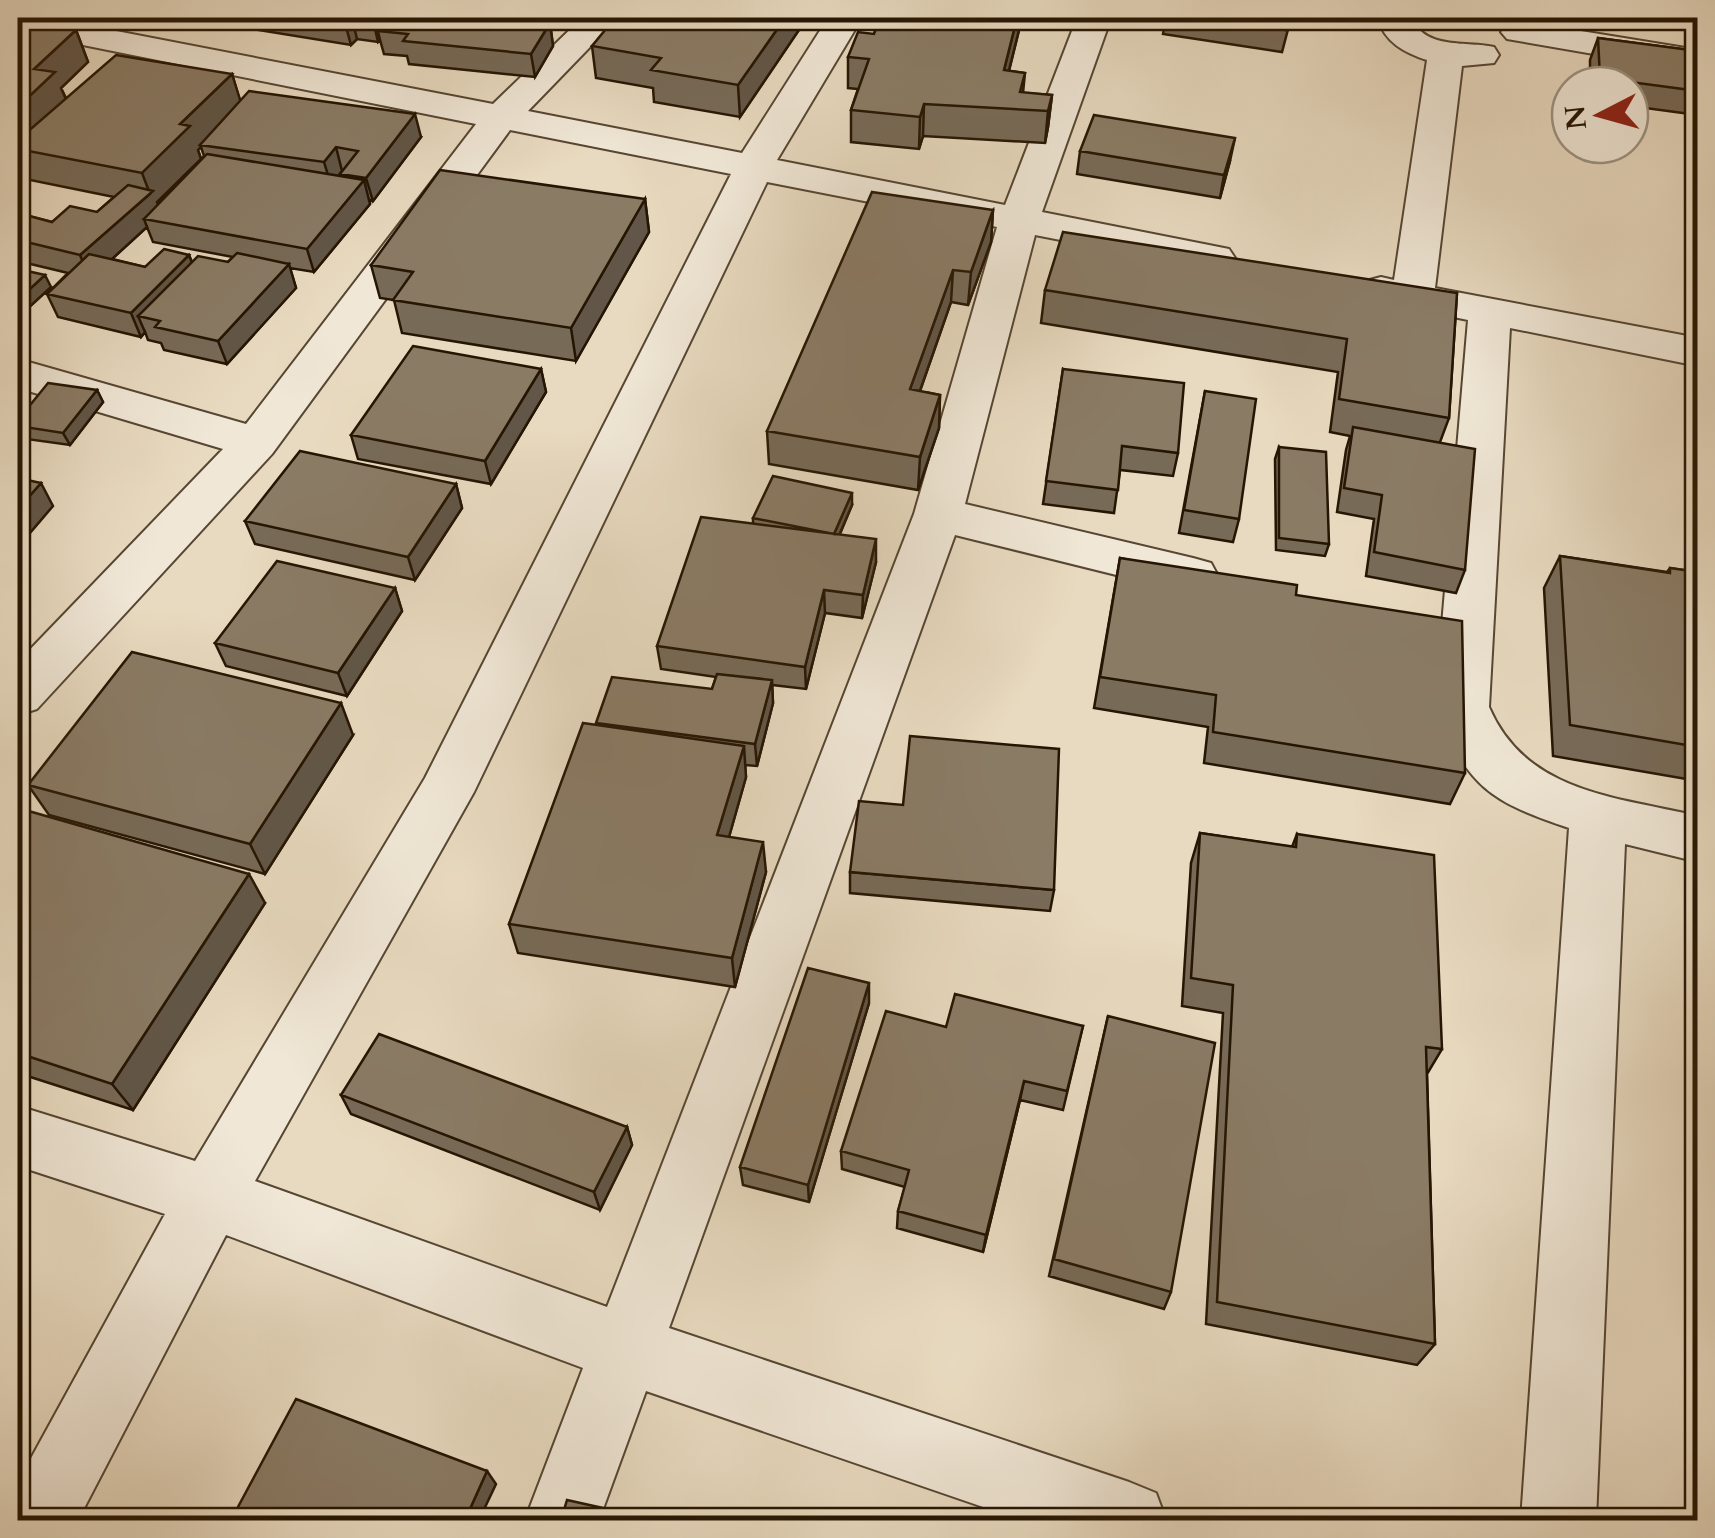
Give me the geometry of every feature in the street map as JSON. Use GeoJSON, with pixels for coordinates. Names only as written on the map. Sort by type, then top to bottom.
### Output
{"type":"FeatureCollection","features":[{"type":"Feature","properties":{"kind":"street"},"geometry":{"type":"LineString","coordinates":[[18,695],[256,443],[501,117],[601,18]]}},
{"type":"Feature","properties":{"kind":"street"},"geometry":{"type":"LineString","coordinates":[[38,1520],[210,1197],[446,792],[770,136],[846,18]]}},
{"type":"Feature","properties":{"kind":"street"},"geometry":{"type":"LineString","coordinates":[[562,1520],[623,1348],[938,514],[1020,220],[1094,18]]}},
{"type":"Feature","properties":{"kind":"street"},"geometry":{"type":"LineString","coordinates":[[1393,18],[1408,39],[1446,54],[1468,56],[1506,50],[1516,42],[1515,25],[1698,61]]}},
{"type":"Feature","properties":{"kind":"street"},"geometry":{"type":"LineString","coordinates":[[18,22],[1244,264]]}},
{"type":"Feature","properties":{"kind":"street"},"geometry":{"type":"LineString","coordinates":[[120,84],[164,49]]}},
{"type":"Feature","properties":{"kind":"street"},"geometry":{"type":"LineString","coordinates":[[1413,296],[1446,54]]}},
{"type":"Feature","properties":{"kind":"street"},"geometry":{"type":"LineString","coordinates":[[1338,282],[1698,352]]}},
{"type":"Feature","properties":{"kind":"street"},"geometry":{"type":"LineString","coordinates":[[1490,312],[1446,638],[1474,740],[1488,764],[1544,796],[1598,815],[1698,839]]}},
{"type":"Feature","properties":{"kind":"street"},"geometry":{"type":"LineString","coordinates":[[18,373],[256,443]]}},
{"type":"Feature","properties":{"kind":"street"},"geometry":{"type":"LineString","coordinates":[[938,514],[1239,587]]}},
{"type":"Feature","properties":{"kind":"street"},"geometry":{"type":"LineString","coordinates":[[1559,1520],[1598,815]]}},
{"type":"Feature","properties":{"kind":"street"},"geometry":{"type":"LineString","coordinates":[[18,1136],[210,1197],[623,1348],[1128,1520]]}},
{"type":"Feature","properties":{"kind":"building"},"geometry":{"type":"Polygon","coordinates":[[[313,18],[350,18],[345,23],[313,18]]]}},
{"type":"Feature","properties":{"kind":"building"},"geometry":{"type":"Polygon","coordinates":[[[388,18],[491,18],[550,23],[531,54],[403,41],[408,34],[378,31],[388,18]]]}},
{"type":"Feature","properties":{"kind":"building"},"geometry":{"type":"Polygon","coordinates":[[[615,18],[785,18],[738,85],[651,70],[661,58],[592,46],[615,18]]]}},
{"type":"Feature","properties":{"kind":"building"},"geometry":{"type":"Polygon","coordinates":[[[880,18],[1017,18],[1004,70],[1025,73],[1020,92],[1052,95],[1048,111],[924,104],[920,117],[851,110],[869,59],[848,57],[858,32],[874,34],[880,18]]]}},
{"type":"Feature","properties":{"kind":"building"},"geometry":{"type":"Polygon","coordinates":[[[1205,18],[1290,18],[1286,30],[1205,18]]]}},
{"type":"Feature","properties":{"kind":"building"},"geometry":{"type":"Polygon","coordinates":[[[18,22],[76,30],[34,69],[55,72],[18,107],[18,22]]]}},
{"type":"Feature","properties":{"kind":"building"},"geometry":{"type":"Polygon","coordinates":[[[1598,38],[1698,51],[1698,91],[1650,85],[1650,65],[1599,65],[1598,38]]]}},
{"type":"Feature","properties":{"kind":"building"},"geometry":{"type":"Polygon","coordinates":[[[116,55],[232,74],[180,124],[190,126],[142,173],[18,149],[18,140],[116,55]]]}},
{"type":"Feature","properties":{"kind":"building"},"geometry":{"type":"Polygon","coordinates":[[[249,91],[415,114],[366,178],[340,174],[358,151],[336,147],[324,162],[200,145],[249,91]]]}},
{"type":"Feature","properties":{"kind":"building"},"geometry":{"type":"Polygon","coordinates":[[[1094,115],[1235,138],[1224,175],[1080,151],[1094,115]]]}},
{"type":"Feature","properties":{"kind":"building"},"geometry":{"type":"Polygon","coordinates":[[[207,154],[364,180],[307,249],[144,219],[207,154]]]}},
{"type":"Feature","properties":{"kind":"building"},"geometry":{"type":"Polygon","coordinates":[[[440,170],[645,199],[571,328],[393,300],[413,272],[371,265],[440,170]]]}},
{"type":"Feature","properties":{"kind":"building"},"geometry":{"type":"Polygon","coordinates":[[[128,185],[153,191],[80,255],[18,240],[18,213],[52,222],[70,206],[97,212],[128,185]]]}},
{"type":"Feature","properties":{"kind":"building"},"geometry":{"type":"Polygon","coordinates":[[[872,192],[993,210],[971,272],[953,270],[910,389],[940,395],[920,457],[767,431],[872,192]]]}},
{"type":"Feature","properties":{"kind":"building"},"geometry":{"type":"Polygon","coordinates":[[[1063,232],[1457,293],[1449,418],[1339,399],[1347,339],[1045,290],[1063,232]]]}},
{"type":"Feature","properties":{"kind":"building"},"geometry":{"type":"Polygon","coordinates":[[[164,249],[189,255],[131,313],[47,294],[89,254],[145,267],[164,249]]]}},
{"type":"Feature","properties":{"kind":"building"},"geometry":{"type":"Polygon","coordinates":[[[237,253],[289,264],[218,341],[155,327],[160,321],[138,316],[198,256],[228,262],[237,253]]]}},
{"type":"Feature","properties":{"kind":"building"},"geometry":{"type":"Polygon","coordinates":[[[18,269],[45,275],[19,299],[18,299],[18,269]]]}},
{"type":"Feature","properties":{"kind":"building"},"geometry":{"type":"Polygon","coordinates":[[[413,346],[541,369],[485,461],[351,435],[413,346]]]}},
{"type":"Feature","properties":{"kind":"building"},"geometry":{"type":"Polygon","coordinates":[[[1063,369],[1184,383],[1178,453],[1122,446],[1118,490],[1046,481],[1063,369]]]}},
{"type":"Feature","properties":{"kind":"building"},"geometry":{"type":"Polygon","coordinates":[[[48,383],[97,390],[63,433],[18,426],[18,420],[48,383]]]}},
{"type":"Feature","properties":{"kind":"building"},"geometry":{"type":"Polygon","coordinates":[[[1205,391],[1256,399],[1239,519],[1184,510],[1205,391]]]}},
{"type":"Feature","properties":{"kind":"building"},"geometry":{"type":"Polygon","coordinates":[[[1353,427],[1475,449],[1465,570],[1374,552],[1382,495],[1344,488],[1353,427]]]}},
{"type":"Feature","properties":{"kind":"building"},"geometry":{"type":"Polygon","coordinates":[[[1279,447],[1326,452],[1329,544],[1279,538],[1279,447]]]}},
{"type":"Feature","properties":{"kind":"building"},"geometry":{"type":"Polygon","coordinates":[[[300,451],[456,484],[408,557],[245,521],[300,451]]]}},
{"type":"Feature","properties":{"kind":"building"},"geometry":{"type":"Polygon","coordinates":[[[773,476],[852,493],[834,534],[753,518],[773,476]]]}},
{"type":"Feature","properties":{"kind":"building"},"geometry":{"type":"Polygon","coordinates":[[[18,478],[41,483],[18,509],[18,478]]]}},
{"type":"Feature","properties":{"kind":"building"},"geometry":{"type":"Polygon","coordinates":[[[701,517],[876,539],[863,595],[824,590],[805,667],[657,646],[701,517]]]}},
{"type":"Feature","properties":{"kind":"building"},"geometry":{"type":"Polygon","coordinates":[[[1560,556],[1670,573],[1670,568],[1698,572],[1698,747],[1570,725],[1560,556]]]}},
{"type":"Feature","properties":{"kind":"building"},"geometry":{"type":"Polygon","coordinates":[[[1120,558],[1297,585],[1296,595],[1462,621],[1465,773],[1213,732],[1216,695],[1100,677],[1120,558]]]}},
{"type":"Feature","properties":{"kind":"building"},"geometry":{"type":"Polygon","coordinates":[[[277,561],[395,588],[338,673],[215,643],[277,561]]]}},
{"type":"Feature","properties":{"kind":"building"},"geometry":{"type":"Polygon","coordinates":[[[132,652],[341,703],[250,844],[28,785],[132,652]]]}},
{"type":"Feature","properties":{"kind":"building"},"geometry":{"type":"Polygon","coordinates":[[[717,674],[772,680],[755,744],[596,723],[612,677],[712,689],[717,674]]]}},
{"type":"Feature","properties":{"kind":"building"},"geometry":{"type":"Polygon","coordinates":[[[583,723],[744,746],[717,835],[763,842],[732,958],[509,924],[583,723]]]}},
{"type":"Feature","properties":{"kind":"building"},"geometry":{"type":"Polygon","coordinates":[[[910,736],[1059,749],[1054,890],[850,872],[859,801],[903,805],[910,736]]]}},
{"type":"Feature","properties":{"kind":"building"},"geometry":{"type":"Polygon","coordinates":[[[18,808],[249,874],[112,1084],[18,1053],[18,808]]]}},
{"type":"Feature","properties":{"kind":"building"},"geometry":{"type":"Polygon","coordinates":[[[1200,833],[1296,847],[1297,834],[1434,855],[1442,1049],[1426,1047],[1435,1344],[1217,1302],[1233,985],[1191,978],[1200,833]]]}},
{"type":"Feature","properties":{"kind":"building"},"geometry":{"type":"Polygon","coordinates":[[[808,968],[869,983],[808,1185],[740,1167],[808,968]]]}},
{"type":"Feature","properties":{"kind":"building"},"geometry":{"type":"Polygon","coordinates":[[[955,994],[1083,1026],[1067,1091],[1024,1081],[986,1235],[898,1211],[909,1170],[841,1151],[886,1011],[946,1027],[955,994]]]}},
{"type":"Feature","properties":{"kind":"building"},"geometry":{"type":"Polygon","coordinates":[[[1108,1016],[1215,1043],[1171,1292],[1054,1259],[1108,1016]]]}},
{"type":"Feature","properties":{"kind":"building"},"geometry":{"type":"Polygon","coordinates":[[[379,1034],[627,1127],[594,1192],[341,1095],[379,1034]]]}},
{"type":"Feature","properties":{"kind":"building"},"geometry":{"type":"Polygon","coordinates":[[[296,1399],[487,1471],[465,1520],[231,1520],[296,1399]]]}},
{"type":"Feature","properties":{"kind":"building"},"geometry":{"type":"Polygon","coordinates":[[[567,1500],[657,1520],[561,1520],[567,1500]]]}}]}
